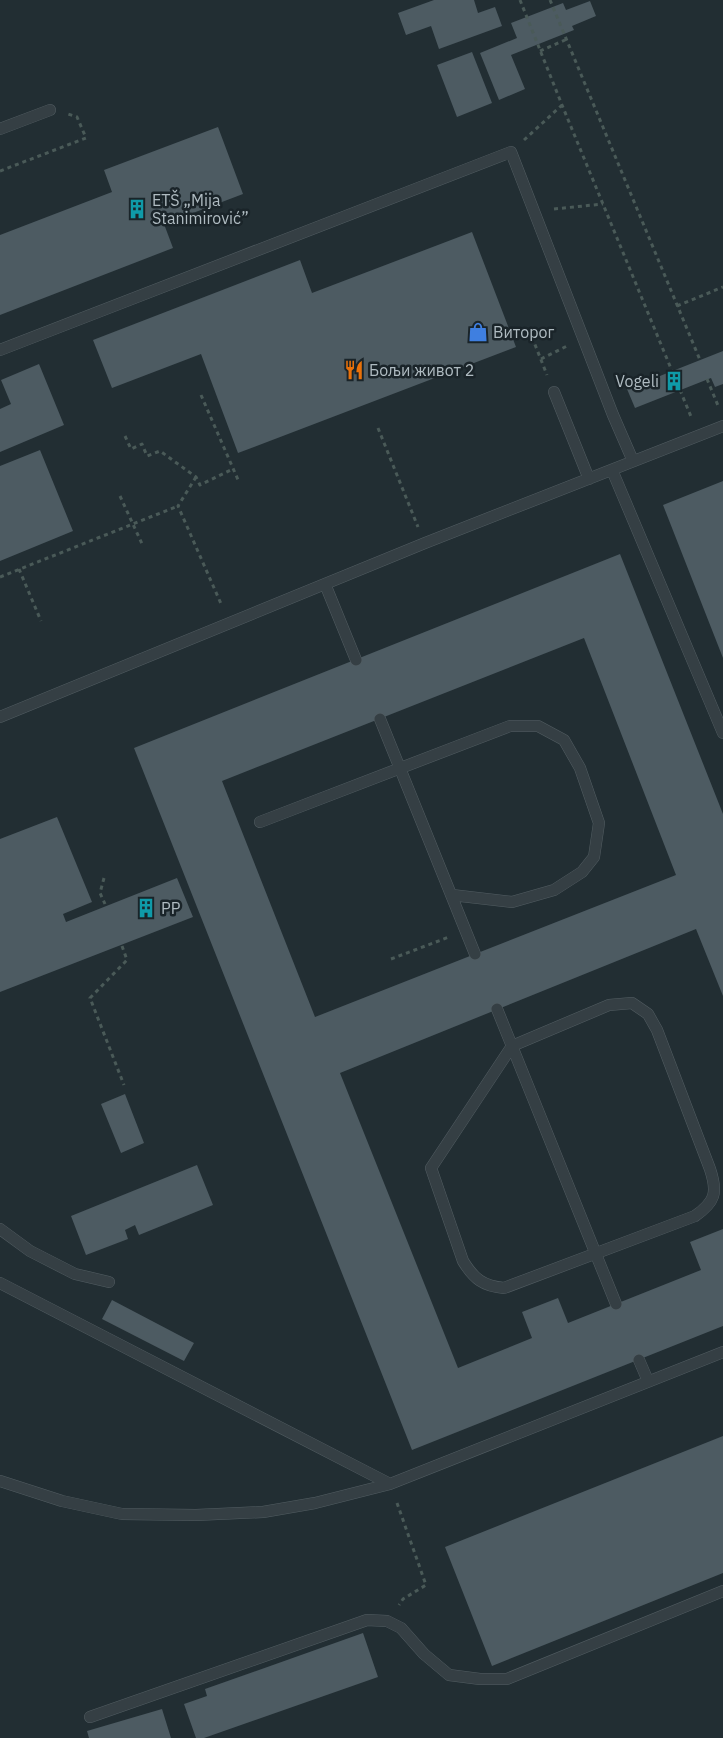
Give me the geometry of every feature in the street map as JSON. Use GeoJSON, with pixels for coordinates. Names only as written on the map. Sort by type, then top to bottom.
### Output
{"type":"FeatureCollection","features":[{"type":"Feature","properties":{"kind":"lane"},"geometry":{"type":"LineString","coordinates":[[0,129],[50,110]]}},
{"type":"Feature","properties":{"kind":"lane"},"geometry":{"type":"LineString","coordinates":[[0,350],[511,152],[613,415],[634,461]]}},
{"type":"Feature","properties":{"kind":"lane"},"geometry":{"type":"LineString","coordinates":[[554,392],[589,479]]}},
{"type":"Feature","properties":{"kind":"lane"},"geometry":{"type":"LineString","coordinates":[[0,717],[425,543],[723,426]]}},
{"type":"Feature","properties":{"kind":"lane"},"geometry":{"type":"LineString","coordinates":[[612,470],[723,733]]}},
{"type":"Feature","properties":{"kind":"lane"},"geometry":{"type":"LineString","coordinates":[[325,584],[356,660]]}},
{"type":"Feature","properties":{"kind":"lane"},"geometry":{"type":"LineString","coordinates":[[380,719],[475,954]]}},
{"type":"Feature","properties":{"kind":"lane"},"geometry":{"type":"LineString","coordinates":[[260,822],[510,726],[538,726],[564,740],[580,768],[599,823],[594,857],[582,872],[554,890],[512,902],[452,895]]}},
{"type":"Feature","properties":{"kind":"lane"},"geometry":{"type":"LineString","coordinates":[[632,1003],[648,1014],[657,1030],[714,1181],[714,1195],[708,1207],[695,1216],[504,1288],[491,1287],[479,1281],[469,1272],[463,1261],[431,1168],[512,1046],[609,1005],[632,1003]]}},
{"type":"Feature","properties":{"kind":"lane"},"geometry":{"type":"LineString","coordinates":[[497,1010],[616,1304]]}},
{"type":"Feature","properties":{"kind":"lane"},"geometry":{"type":"LineString","coordinates":[[0,1229],[30,1251],[75,1274],[108,1282]]}},
{"type":"Feature","properties":{"kind":"lane"},"geometry":{"type":"LineString","coordinates":[[0,1283],[390,1484]]}},
{"type":"Feature","properties":{"kind":"lane"},"geometry":{"type":"LineString","coordinates":[[0,1481],[62,1501],[122,1514],[196,1515],[263,1512],[314,1503],[390,1484],[723,1352]]}},
{"type":"Feature","properties":{"kind":"lane"},"geometry":{"type":"LineString","coordinates":[[639,1360],[648,1381]]}},
{"type":"Feature","properties":{"kind":"lane"},"geometry":{"type":"LineString","coordinates":[[90,1717],[367,1620],[387,1621],[402,1628],[424,1654],[449,1675],[480,1679],[507,1679],[723,1591]]}},
{"type":"Feature","properties":{"kind":"path"},"geometry":{"type":"LineString","coordinates":[[520,0],[672,371]]}},
{"type":"Feature","properties":{"kind":"path"},"geometry":{"type":"LineString","coordinates":[[550,0],[565,40],[700,360]]}},
{"type":"Feature","properties":{"kind":"path"},"geometry":{"type":"LineString","coordinates":[[540,51],[565,40]]}},
{"type":"Feature","properties":{"kind":"path"},"geometry":{"type":"LineString","coordinates":[[511,152],[562,105]]}},
{"type":"Feature","properties":{"kind":"path"},"geometry":{"type":"LineString","coordinates":[[0,171],[86,138],[77,117],[50,110]]}},
{"type":"Feature","properties":{"kind":"path"},"geometry":{"type":"LineString","coordinates":[[534,212],[603,204]]}},
{"type":"Feature","properties":{"kind":"path"},"geometry":{"type":"LineString","coordinates":[[677,306],[723,287]]}},
{"type":"Feature","properties":{"kind":"path"},"geometry":{"type":"LineString","coordinates":[[532,337],[554,392]]}},
{"type":"Feature","properties":{"kind":"path"},"geometry":{"type":"LineString","coordinates":[[541,359],[583,338]]}},
{"type":"Feature","properties":{"kind":"path"},"geometry":{"type":"LineString","coordinates":[[708,379],[720,410]]}},
{"type":"Feature","properties":{"kind":"path"},"geometry":{"type":"LineString","coordinates":[[680,390],[698,435]]}},
{"type":"Feature","properties":{"kind":"path"},"geometry":{"type":"LineString","coordinates":[[201,395],[238,482]]}},
{"type":"Feature","properties":{"kind":"path"},"geometry":{"type":"LineString","coordinates":[[378,428],[425,543]]}},
{"type":"Feature","properties":{"kind":"path"},"geometry":{"type":"LineString","coordinates":[[125,436],[131,449],[142,444],[147,456],[160,451],[196,477],[200,485],[233,469]]}},
{"type":"Feature","properties":{"kind":"path"},"geometry":{"type":"LineString","coordinates":[[0,578],[178,506],[196,477]]}},
{"type":"Feature","properties":{"kind":"path"},"geometry":{"type":"LineString","coordinates":[[120,496],[143,546]]}},
{"type":"Feature","properties":{"kind":"path"},"geometry":{"type":"LineString","coordinates":[[178,506],[229,623]]}},
{"type":"Feature","properties":{"kind":"path"},"geometry":{"type":"LineString","coordinates":[[19,569],[41,621]]}},
{"type":"Feature","properties":{"kind":"path"},"geometry":{"type":"LineString","coordinates":[[104,878],[100,893],[105,904]]}},
{"type":"Feature","properties":{"kind":"path"},"geometry":{"type":"LineString","coordinates":[[391,959],[466,930]]}},
{"type":"Feature","properties":{"kind":"path"},"geometry":{"type":"LineString","coordinates":[[122,946],[127,960],[90,998],[124,1085]]}},
{"type":"Feature","properties":{"kind":"path"},"geometry":{"type":"LineString","coordinates":[[387,1621],[403,1599],[426,1585],[390,1484]]}},
{"type":"Feature","properties":{"kind":"building"},"geometry":{"type":"Polygon","coordinates":[[[434,0],[474,0],[478,13],[495,7],[502,26],[439,49],[431,26],[406,35],[398,13],[434,0]]]}},
{"type":"Feature","properties":{"kind":"building"},"geometry":{"type":"Polygon","coordinates":[[[590,1],[596,16],[572,26],[574,30],[511,55],[525,89],[499,100],[480,53],[517,38],[511,23],[563,3],[566,10],[590,1]]]}},
{"type":"Feature","properties":{"kind":"building"},"geometry":{"type":"Polygon","coordinates":[[[472,52],[492,103],[457,117],[437,65],[472,52]]]}},
{"type":"Feature","properties":{"kind":"building","name":"ETŠ „Mija Stanimirović”"},"geometry":{"type":"Polygon","coordinates":[[[218,127],[243,194],[164,224],[173,248],[0,315],[0,235],[112,192],[104,170],[218,127]]]}},
{"type":"Feature","properties":{"kind":"building"},"geometry":{"type":"Polygon","coordinates":[[[472,232],[516,347],[238,453],[201,354],[112,388],[93,340],[300,260],[312,293],[472,232]]]}},
{"type":"Feature","properties":{"kind":"building","name":"Vogeli"},"geometry":{"type":"Polygon","coordinates":[[[723,351],[723,384],[715,387],[711,378],[635,408],[627,389],[723,351]]]}},
{"type":"Feature","properties":{"kind":"building"},"geometry":{"type":"Polygon","coordinates":[[[39,364],[64,425],[0,452],[0,409],[11,404],[1,380],[39,364]]]}},
{"type":"Feature","properties":{"kind":"building"},"geometry":{"type":"Polygon","coordinates":[[[40,450],[73,531],[0,561],[0,466],[40,450]]]}},
{"type":"Feature","properties":{"kind":"building"},"geometry":{"type":"Polygon","coordinates":[[[723,481],[723,658],[663,505],[723,481]]]}},
{"type":"Feature","properties":{"kind":"building"},"geometry":{"type":"Polygon","coordinates":[[[620,554],[723,814],[723,996],[696,929],[340,1073],[458,1368],[532,1338],[522,1312],[558,1298],[568,1323],[701,1270],[690,1242],[723,1229],[723,1326],[412,1450],[134,748],[620,554]],[[584,638],[222,781],[315,1017],[676,875],[584,638]]]}},
{"type":"Feature","properties":{"kind":"building","name":"PP"},"geometry":{"type":"Polygon","coordinates":[[[57,817],[92,902],[63,914],[66,922],[177,878],[193,917],[0,992],[0,839],[57,817]]]}},
{"type":"Feature","properties":{"kind":"building"},"geometry":{"type":"Polygon","coordinates":[[[125,1094],[144,1143],[121,1153],[101,1104],[125,1094]]]}},
{"type":"Feature","properties":{"kind":"building"},"geometry":{"type":"Polygon","coordinates":[[[197,1165],[213,1205],[139,1235],[135,1225],[125,1230],[128,1239],[86,1255],[71,1216],[197,1165]]]}},
{"type":"Feature","properties":{"kind":"building"},"geometry":{"type":"Polygon","coordinates":[[[112,1300],[194,1343],[184,1361],[102,1319],[112,1300]]]}},
{"type":"Feature","properties":{"kind":"building"},"geometry":{"type":"Polygon","coordinates":[[[723,1436],[723,1573],[492,1666],[445,1547],[723,1436]]]}},
{"type":"Feature","properties":{"kind":"building"},"geometry":{"type":"Polygon","coordinates":[[[363,1633],[378,1677],[204,1738],[196,1738],[184,1704],[207,1696],[205,1689],[363,1633]]]}},
{"type":"Feature","properties":{"kind":"building"},"geometry":{"type":"Polygon","coordinates":[[[162,1709],[171,1738],[89,1738],[87,1731],[162,1709]]]}},
{"type":"Feature","properties":{"kind":"place","name":"ETŠ „Mija Stanimirović”"},"geometry":{"type":"Point","coordinates":[137,209]}},
{"type":"Feature","properties":{"kind":"place","name":"Виторог"},"geometry":{"type":"Point","coordinates":[478,332]}},
{"type":"Feature","properties":{"kind":"place","name":"Бољи живот 2"},"geometry":{"type":"Point","coordinates":[354,370]}},
{"type":"Feature","properties":{"kind":"place","name":"Vogeli"},"geometry":{"type":"Point","coordinates":[674,381]}},
{"type":"Feature","properties":{"kind":"place","name":"PP"},"geometry":{"type":"Point","coordinates":[146,908]}}]}
